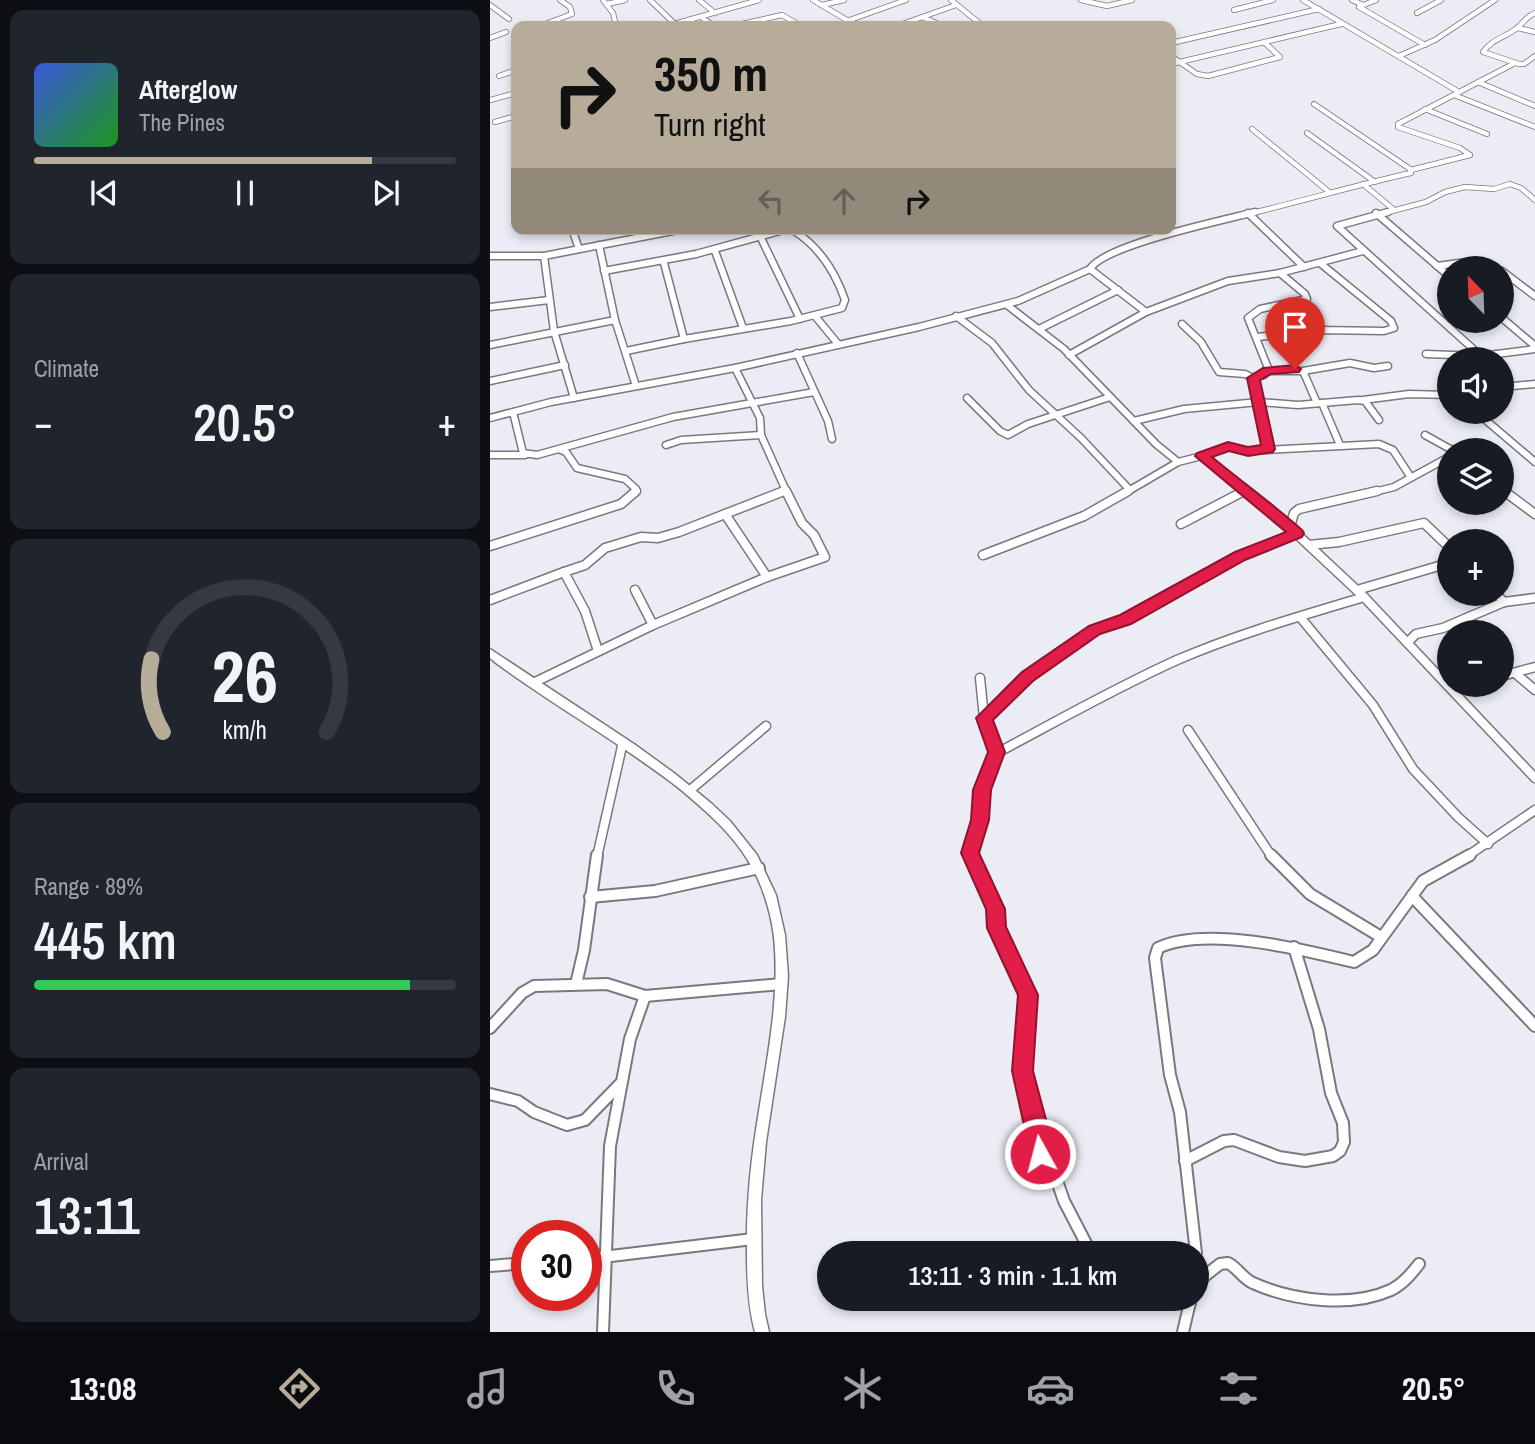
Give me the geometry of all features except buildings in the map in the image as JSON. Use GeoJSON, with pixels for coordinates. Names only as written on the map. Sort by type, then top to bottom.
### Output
{"type":"FeatureCollection","features":[{"type":"Feature","properties":{"kind":"street"},"geometry":{"type":"LineString","coordinates":[[554,21],[573,12],[570,6],[560,0]]}},
{"type":"Feature","properties":{"kind":"street"},"geometry":{"type":"LineString","coordinates":[[605,2],[625,0]]}},
{"type":"Feature","properties":{"kind":"street"},"geometry":{"type":"LineString","coordinates":[[650,0],[672,21]]}},
{"type":"Feature","properties":{"kind":"street"},"geometry":{"type":"LineString","coordinates":[[699,0],[715,13]]}},
{"type":"Feature","properties":{"kind":"street"},"geometry":{"type":"LineString","coordinates":[[686,21],[759,0]]}},
{"type":"Feature","properties":{"kind":"street"},"geometry":{"type":"LineString","coordinates":[[813,0],[847,21],[906,0]]}},
{"type":"Feature","properties":{"kind":"street"},"geometry":{"type":"LineString","coordinates":[[822,5],[844,0]]}},
{"type":"Feature","properties":{"kind":"street"},"geometry":{"type":"LineString","coordinates":[[951,0],[977,21]]}},
{"type":"Feature","properties":{"kind":"street"},"geometry":{"type":"LineString","coordinates":[[1082,0],[1091,5],[1117,7],[1132,0]]}},
{"type":"Feature","properties":{"kind":"street"},"geometry":{"type":"LineString","coordinates":[[1234,10],[1273,0]]}},
{"type":"Feature","properties":{"kind":"street"},"geometry":{"type":"LineString","coordinates":[[1303,0],[1456,93],[1535,127]]}},
{"type":"Feature","properties":{"kind":"street"},"geometry":{"type":"LineString","coordinates":[[1352,0],[1363,5],[1376,0]]}},
{"type":"Feature","properties":{"kind":"street"},"geometry":{"type":"LineString","coordinates":[[1417,13],[1441,0]]}},
{"type":"Feature","properties":{"kind":"street"},"geometry":{"type":"LineString","coordinates":[[1399,56],[1425,45],[1495,0]]}},
{"type":"Feature","properties":{"kind":"street"},"geometry":{"type":"LineString","coordinates":[[605,2],[615,21]]}},
{"type":"Feature","properties":{"kind":"street"},"geometry":{"type":"LineString","coordinates":[[490,5],[509,19]]}},
{"type":"Feature","properties":{"kind":"street"},"geometry":{"type":"LineString","coordinates":[[911,21],[956,5]]}},
{"type":"Feature","properties":{"kind":"street"},"geometry":{"type":"LineString","coordinates":[[1363,5],[1361,9],[1425,45]]}},
{"type":"Feature","properties":{"kind":"street"},"geometry":{"type":"LineString","coordinates":[[1176,42],[1319,9]]}},
{"type":"Feature","properties":{"kind":"street"},"geometry":{"type":"LineString","coordinates":[[1535,13],[1527,15],[1518,28],[1500,35],[1484,49],[1487,55],[1513,64],[1524,64],[1535,56]]}},
{"type":"Feature","properties":{"kind":"street"},"geometry":{"type":"LineString","coordinates":[[760,21],[782,16],[792,21]]}},
{"type":"Feature","properties":{"kind":"street"},"geometry":{"type":"LineString","coordinates":[[565,17],[566,21]]}},
{"type":"Feature","properties":{"kind":"street"},"geometry":{"type":"LineString","coordinates":[[701,17],[707,21]]}},
{"type":"Feature","properties":{"kind":"street"},"geometry":{"type":"LineString","coordinates":[[922,17],[931,21]]}},
{"type":"Feature","properties":{"kind":"street"},"geometry":{"type":"LineString","coordinates":[[1176,63],[1341,24]]}},
{"type":"Feature","properties":{"kind":"street"},"geometry":{"type":"LineString","coordinates":[[1518,28],[1535,32]]}},
{"type":"Feature","properties":{"kind":"street"},"geometry":{"type":"LineString","coordinates":[[490,38],[506,32]]}},
{"type":"Feature","properties":{"kind":"street"},"geometry":{"type":"LineString","coordinates":[[1176,60],[1197,74],[1208,76],[1280,57],[1264,42]]}},
{"type":"Feature","properties":{"kind":"street"},"geometry":{"type":"LineString","coordinates":[[1176,231],[1328,191],[1409,174],[1411,170],[1470,155],[1460,148],[1398,127],[1401,122],[1513,64]]}},
{"type":"Feature","properties":{"kind":"street"},"geometry":{"type":"LineString","coordinates":[[499,76],[511,72]]}},
{"type":"Feature","properties":{"kind":"street"},"geometry":{"type":"LineString","coordinates":[[1478,82],[1535,106]]}},
{"type":"Feature","properties":{"kind":"street"},"geometry":{"type":"LineString","coordinates":[[490,100],[511,94]]}},
{"type":"Feature","properties":{"kind":"street"},"geometry":{"type":"LineString","coordinates":[[1314,104],[1411,170]]}},
{"type":"Feature","properties":{"kind":"street"},"geometry":{"type":"LineString","coordinates":[[1425,109],[1488,134]]}},
{"type":"Feature","properties":{"kind":"street"},"geometry":{"type":"LineString","coordinates":[[495,122],[511,117]]}},
{"type":"Feature","properties":{"kind":"street"},"geometry":{"type":"LineString","coordinates":[[1252,129],[1328,191]]}},
{"type":"Feature","properties":{"kind":"street"},"geometry":{"type":"LineString","coordinates":[[1307,133],[1375,182]]}},
{"type":"Feature","properties":{"kind":"street"},"geometry":{"type":"LineString","coordinates":[[1471,347],[1337,226],[1376,213],[1426,202],[1445,192],[1465,187],[1494,189],[1504,183],[1518,187],[1535,199]]}},
{"type":"Feature","properties":{"kind":"street"},"geometry":{"type":"LineString","coordinates":[[1363,184],[1393,209]]}},
{"type":"Feature","properties":{"kind":"street"},"geometry":{"type":"LineString","coordinates":[[1248,213],[1304,267]]}},
{"type":"Feature","properties":{"kind":"street"},"geometry":{"type":"LineString","coordinates":[[1376,213],[1437,266]]}},
{"type":"Feature","properties":{"kind":"street"},"geometry":{"type":"LineString","coordinates":[[574,235],[579,249]]}},
{"type":"Feature","properties":{"kind":"street"},"geometry":{"type":"LineString","coordinates":[[490,256],[544,256],[652,235]]}},
{"type":"Feature","properties":{"kind":"street"},"geometry":{"type":"LineString","coordinates":[[604,271],[664,263],[768,235]]}},
{"type":"Feature","properties":{"kind":"street"},"geometry":{"type":"LineString","coordinates":[[626,351],[800,319],[842,308],[845,300],[816,247],[802,235]]}},
{"type":"Feature","properties":{"kind":"street"},"geometry":{"type":"LineString","coordinates":[[490,418],[574,398],[735,368],[1007,305],[1090,269],[1093,264],[1118,249],[1165,235]]}},
{"type":"Feature","properties":{"kind":"street"},"geometry":{"type":"LineString","coordinates":[[761,237],[800,319]]}},
{"type":"Feature","properties":{"kind":"street"},"geometry":{"type":"LineString","coordinates":[[599,245],[615,320],[636,386]]}},
{"type":"Feature","properties":{"kind":"street"},"geometry":{"type":"LineString","coordinates":[[715,251],[743,328]]}},
{"type":"Feature","properties":{"kind":"street"},"geometry":{"type":"LineString","coordinates":[[1069,355],[1146,312],[1228,281],[1280,273],[1363,251]]}},
{"type":"Feature","properties":{"kind":"street"},"geometry":{"type":"LineString","coordinates":[[544,256],[554,331],[574,398]]}},
{"type":"Feature","properties":{"kind":"street"},"geometry":{"type":"LineString","coordinates":[[1258,337],[1318,330],[1384,331],[1394,328],[1391,321],[1320,262]]}},
{"type":"Feature","properties":{"kind":"street"},"geometry":{"type":"LineString","coordinates":[[664,263],[684,339]]}},
{"type":"Feature","properties":{"kind":"street"},"geometry":{"type":"LineString","coordinates":[[1090,269],[1146,312]]}},
{"type":"Feature","properties":{"kind":"street"},"geometry":{"type":"LineString","coordinates":[[1268,371],[1258,337],[1248,318],[1251,314],[1307,299],[1305,294],[1280,273]]}},
{"type":"Feature","properties":{"kind":"street"},"geometry":{"type":"LineString","coordinates":[[1514,280],[1535,296]]}},
{"type":"Feature","properties":{"kind":"street"},"geometry":{"type":"LineString","coordinates":[[1039,329],[1118,290]]}},
{"type":"Feature","properties":{"kind":"street"},"geometry":{"type":"LineString","coordinates":[[490,307],[549,300]]}},
{"type":"Feature","properties":{"kind":"street"},"geometry":{"type":"LineString","coordinates":[[1007,305],[1069,355],[1178,462]]}},
{"type":"Feature","properties":{"kind":"street"},"geometry":{"type":"LineString","coordinates":[[815,316],[838,344]]}},
{"type":"Feature","properties":{"kind":"street"},"geometry":{"type":"LineString","coordinates":[[956,316],[992,343],[1024,385],[1129,489]]}},
{"type":"Feature","properties":{"kind":"street"},"geometry":{"type":"LineString","coordinates":[[490,345],[615,320]]}},
{"type":"Feature","properties":{"kind":"street"},"geometry":{"type":"LineString","coordinates":[[1182,324],[1201,342],[1219,372],[1254,378],[1268,371],[1303,371],[1350,363],[1374,368],[1388,366]]}},
{"type":"Feature","properties":{"kind":"street"},"geometry":{"type":"LineString","coordinates":[[1514,329],[1535,347]]}},
{"type":"Feature","properties":{"kind":"street"},"geometry":{"type":"LineString","coordinates":[[1514,350],[1535,347]]}},
{"type":"Feature","properties":{"kind":"street"},"geometry":{"type":"LineString","coordinates":[[797,353],[828,421],[832,439]]}},
{"type":"Feature","properties":{"kind":"street"},"geometry":{"type":"LineString","coordinates":[[1426,354],[1437,354]]}},
{"type":"Feature","properties":{"kind":"street"},"geometry":{"type":"LineString","coordinates":[[490,381],[565,365]]}},
{"type":"Feature","properties":{"kind":"street"},"geometry":{"type":"LineString","coordinates":[[533,682],[653,625],[767,577],[825,556],[814,535],[802,523],[786,490],[761,435],[760,418],[735,368]]}},
{"type":"Feature","properties":{"kind":"street"},"geometry":{"type":"LineString","coordinates":[[1303,371],[1340,445]]}},
{"type":"Feature","properties":{"kind":"street"},"geometry":{"type":"LineString","coordinates":[[1254,378],[1269,449]]}},
{"type":"Feature","properties":{"kind":"street"},"geometry":{"type":"LineString","coordinates":[[1514,386],[1535,384]]}},
{"type":"Feature","properties":{"kind":"street"},"geometry":{"type":"LineString","coordinates":[[490,455],[525,455],[561,450],[605,435],[751,400],[814,392]]}},
{"type":"Feature","properties":{"kind":"street"},"geometry":{"type":"LineString","coordinates":[[1134,421],[1168,411],[1259,402],[1319,403],[1409,394],[1437,395]]}},
{"type":"Feature","properties":{"kind":"street"},"geometry":{"type":"LineString","coordinates":[[967,398],[1000,431],[1008,435],[1020,427],[1110,397]]}},
{"type":"Feature","properties":{"kind":"street"},"geometry":{"type":"LineString","coordinates":[[1363,400],[1379,420]]}},
{"type":"Feature","properties":{"kind":"street"},"geometry":{"type":"LineString","coordinates":[[513,412],[525,455]]}},
{"type":"Feature","properties":{"kind":"street"},"geometry":{"type":"LineString","coordinates":[[1490,424],[1535,462]]}},
{"type":"Feature","properties":{"kind":"street"},"geometry":{"type":"LineString","coordinates":[[666,445],[681,440],[761,435]]}},
{"type":"Feature","properties":{"kind":"street"},"geometry":{"type":"LineString","coordinates":[[1424,435],[1437,442]]}},
{"type":"Feature","properties":{"kind":"street"},"geometry":{"type":"LineString","coordinates":[[982,555],[1084,516],[1178,462],[1228,446],[1248,451],[1340,445],[1386,446],[1393,450],[1410,476]]}},
{"type":"Feature","properties":{"kind":"street"},"geometry":{"type":"LineString","coordinates":[[490,546],[621,504],[635,494],[636,489],[625,479],[577,468],[561,450]]}},
{"type":"Feature","properties":{"kind":"street"},"geometry":{"type":"LineString","coordinates":[[1202,456],[1293,530],[1357,590],[1437,674]]}},
{"type":"Feature","properties":{"kind":"street"},"geometry":{"type":"LineString","coordinates":[[1293,530],[1294,513],[1299,509],[1394,487],[1437,463]]}},
{"type":"Feature","properties":{"kind":"street"},"geometry":{"type":"LineString","coordinates":[[490,600],[585,565],[605,548],[615,544],[679,532],[786,490]]}},
{"type":"Feature","properties":{"kind":"street"},"geometry":{"type":"LineString","coordinates":[[1181,524],[1244,491]]}},
{"type":"Feature","properties":{"kind":"street"},"geometry":{"type":"LineString","coordinates":[[1514,498],[1535,514]]}},
{"type":"Feature","properties":{"kind":"street"},"geometry":{"type":"LineString","coordinates":[[725,514],[767,577]]}},
{"type":"Feature","properties":{"kind":"street"},"geometry":{"type":"LineString","coordinates":[[1309,545],[1339,542],[1424,523],[1437,534]]}},
{"type":"Feature","properties":{"kind":"street"},"geometry":{"type":"LineString","coordinates":[[984,718],[1027,677],[1094,630],[1125,620],[1240,556],[1293,530]]}},
{"type":"Feature","properties":{"kind":"street"},"geometry":{"type":"LineString","coordinates":[[1357,590],[1437,567]]}},
{"type":"Feature","properties":{"kind":"street"},"geometry":{"type":"LineString","coordinates":[[564,572],[585,611],[598,651]]}},
{"type":"Feature","properties":{"kind":"street"},"geometry":{"type":"LineString","coordinates":[[635,590],[653,625]]}},
{"type":"Feature","properties":{"kind":"street"},"geometry":{"type":"LineString","coordinates":[[996,752],[1180,659],[1364,597]]}},
{"type":"Feature","properties":{"kind":"street"},"geometry":{"type":"LineString","coordinates":[[1514,601],[1535,598]]}},
{"type":"Feature","properties":{"kind":"street"},"geometry":{"type":"LineString","coordinates":[[1408,642],[1416,634],[1443,628],[1495,606]]}},
{"type":"Feature","properties":{"kind":"street"},"geometry":{"type":"LineString","coordinates":[[1300,617],[1373,705],[1413,769],[1458,817],[1488,844]]}},
{"type":"Feature","properties":{"kind":"street"},"geometry":{"type":"LineString","coordinates":[[490,653],[623,742],[690,791],[726,824],[760,868],[776,907],[782,985],[760,1144],[753,1239],[754,1277],[762,1332]]}},
{"type":"Feature","properties":{"kind":"street"},"geometry":{"type":"LineString","coordinates":[[1535,667],[1516,674],[1535,690]]}},
{"type":"Feature","properties":{"kind":"street"},"geometry":{"type":"LineString","coordinates":[[980,678],[984,718],[996,752],[982,790],[980,820],[970,853],[995,909],[997,928],[1028,995],[1023,1071],[1038,1131],[1040,1154],[1057,1181],[1085,1241]]}},
{"type":"Feature","properties":{"kind":"street"},"geometry":{"type":"LineString","coordinates":[[1459,697],[1535,778]]}},
{"type":"Feature","properties":{"kind":"street"},"geometry":{"type":"LineString","coordinates":[[690,791],[766,726]]}},
{"type":"Feature","properties":{"kind":"street"},"geometry":{"type":"LineString","coordinates":[[1188,730],[1211,757],[1275,860],[1325,905],[1343,918],[1381,937]]}},
{"type":"Feature","properties":{"kind":"street"},"geometry":{"type":"LineString","coordinates":[[576,984],[584,950],[602,828],[623,742]]}},
{"type":"Feature","properties":{"kind":"street"},"geometry":{"type":"LineString","coordinates":[[1195,1241],[1180,1112],[1167,1056],[1155,953],[1164,945],[1196,940],[1272,942],[1354,962],[1364,958],[1423,881],[1488,844],[1498,834],[1535,810]]}},
{"type":"Feature","properties":{"kind":"street"},"geometry":{"type":"LineString","coordinates":[[590,897],[655,891],[760,868]]}},
{"type":"Feature","properties":{"kind":"street"},"geometry":{"type":"LineString","coordinates":[[1412,896],[1535,1026]]}},
{"type":"Feature","properties":{"kind":"street"},"geometry":{"type":"LineString","coordinates":[[1185,1161],[1224,1141],[1234,1140],[1294,1160],[1318,1160],[1340,1151],[1344,1142],[1343,1122],[1331,1093],[1320,1029],[1294,947]]}},
{"type":"Feature","properties":{"kind":"street"},"geometry":{"type":"LineString","coordinates":[[490,1028],[527,989],[534,986],[607,984],[645,996],[782,985]]}},
{"type":"Feature","properties":{"kind":"street"},"geometry":{"type":"LineString","coordinates":[[603,1332],[610,1146],[630,1039],[645,996]]}},
{"type":"Feature","properties":{"kind":"street"},"geometry":{"type":"LineString","coordinates":[[490,1094],[518,1101],[534,1112],[567,1125],[585,1120],[620,1084]]}},
{"type":"Feature","properties":{"kind":"street"},"geometry":{"type":"LineString","coordinates":[[1038,1131],[1044,1131],[1051,1136],[1062,1153],[1062,1166],[1057,1181]]}},
{"type":"Feature","properties":{"kind":"street"},"geometry":{"type":"LineString","coordinates":[[602,1258],[753,1239]]}},
{"type":"Feature","properties":{"kind":"street"},"geometry":{"type":"LineString","coordinates":[[1209,1273],[1220,1264],[1228,1263],[1250,1282],[1284,1294],[1308,1296],[1324,1302],[1339,1302],[1391,1290],[1407,1279],[1419,1264]]}},
{"type":"Feature","properties":{"kind":"street"},"geometry":{"type":"LineString","coordinates":[[490,1266],[511,1264]]}},
{"type":"Feature","properties":{"kind":"street"},"geometry":{"type":"LineString","coordinates":[[1183,1332],[1188,1311]]}},
{"type":"Feature","properties":{"kind":"route"},"geometry":{"type":"LineString","coordinates":[[1040,1154],[1038,1131],[1023,1071],[1028,995],[997,928],[995,909],[970,853],[980,820],[982,790],[996,752],[984,718],[1027,677],[1094,630],[1125,620],[1178,592],[1213,569],[1297,533],[1202,456],[1228,446],[1248,451],[1269,449],[1262,428],[1258,389],[1254,378],[1268,371],[1295,369]]}}]}
